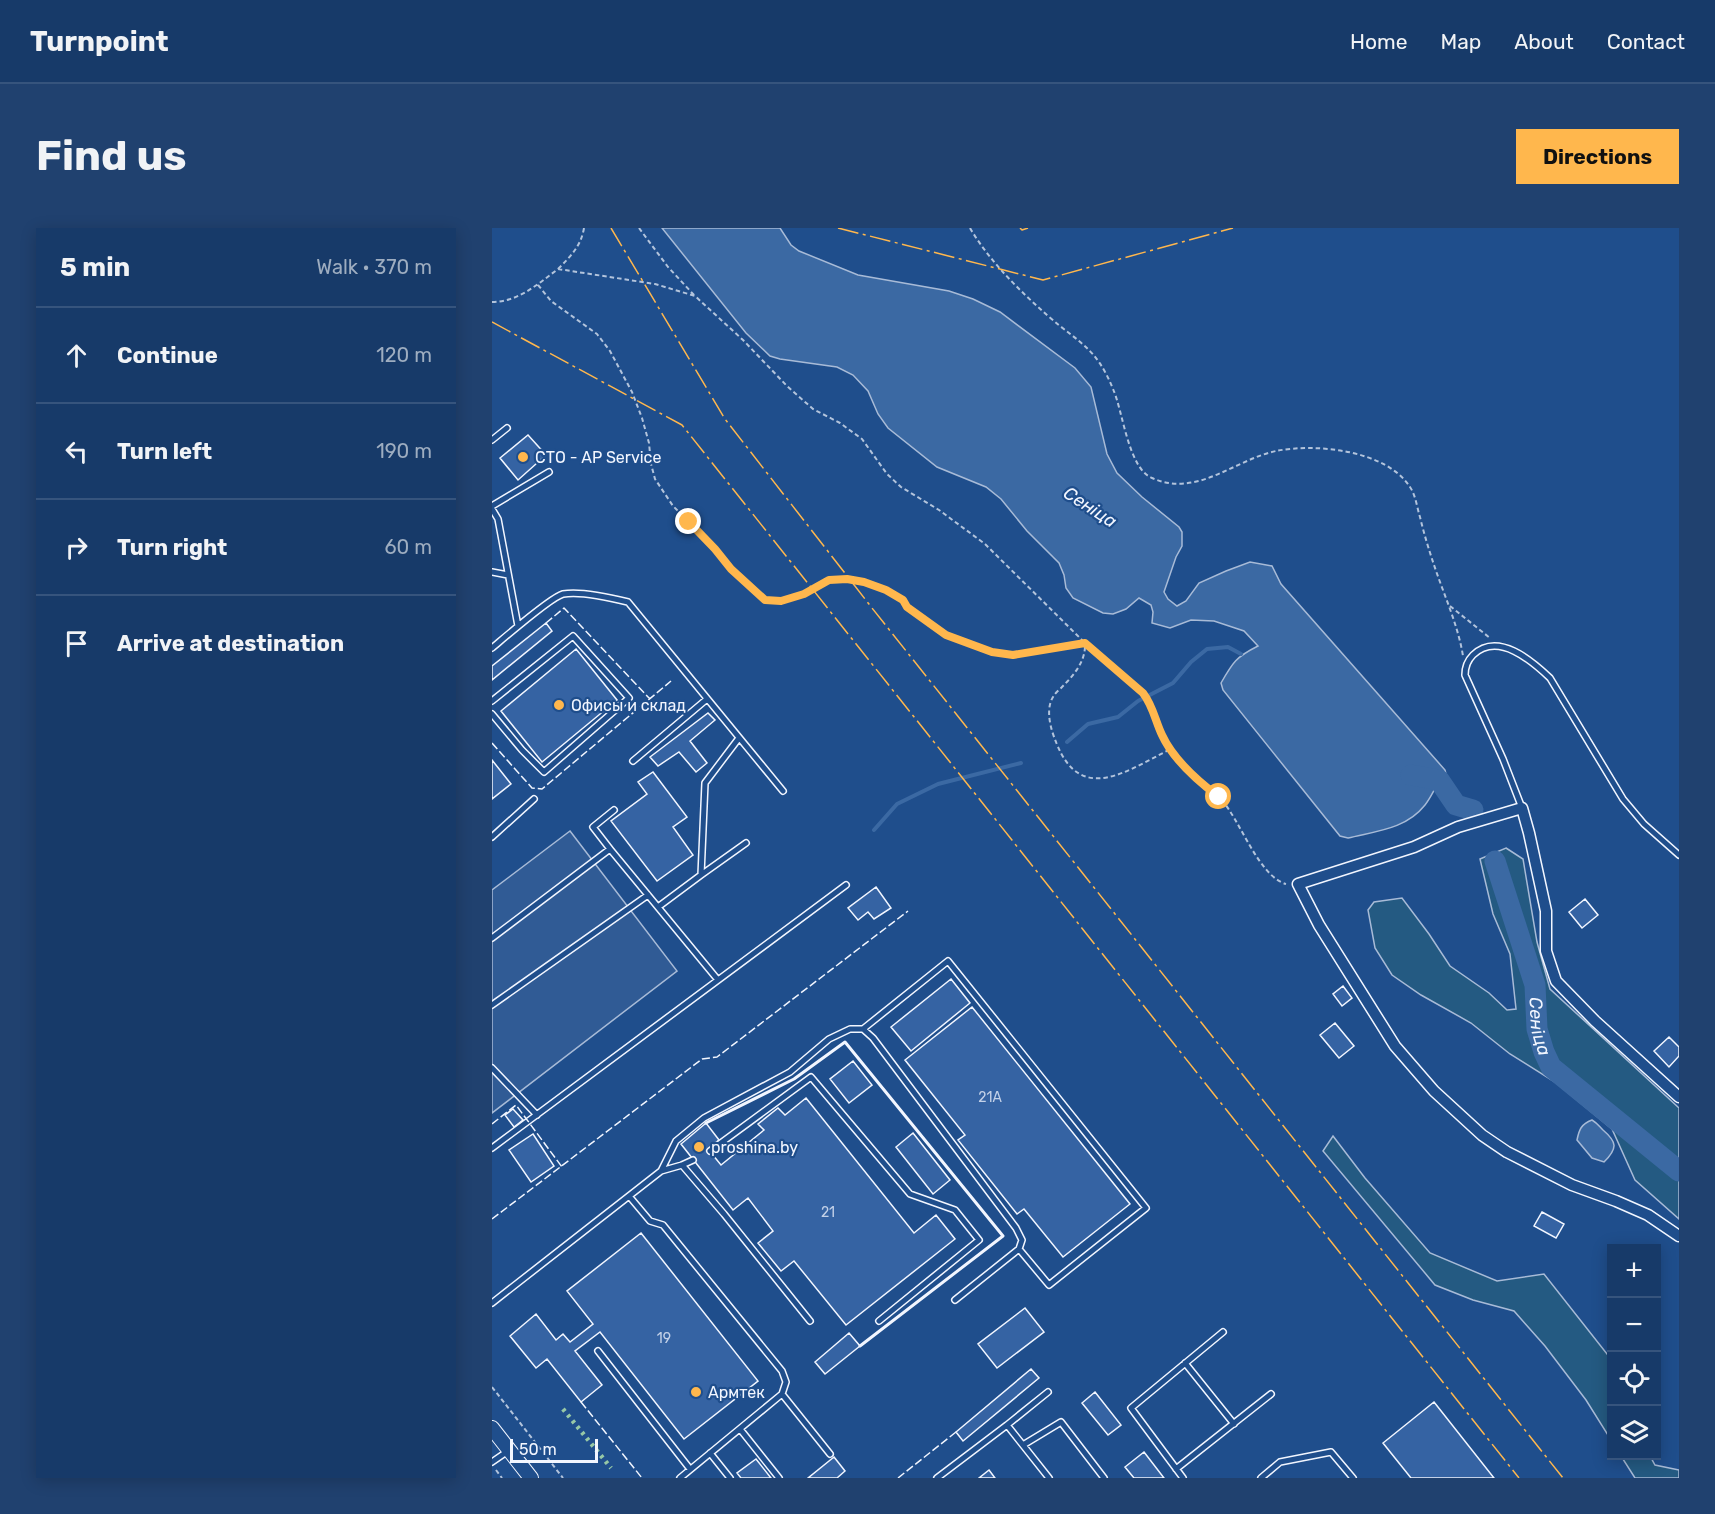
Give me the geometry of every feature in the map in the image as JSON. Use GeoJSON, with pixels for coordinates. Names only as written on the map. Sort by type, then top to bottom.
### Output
{"type":"FeatureCollection","features":[{"type":"Feature","properties":{"kind":"street"},"geometry":{"type":"LineString","coordinates":[[1679,1097],[1595,1021],[1556,981],[1546,951],[1546,911],[1522,808],[1458,827],[1414,847],[1298,884],[1319,925],[1395,1046],[1419,1076],[1459,1114],[1482,1135],[1507,1152],[1572,1185],[1648,1215],[1679,1236]]}},
{"type":"Feature","properties":{"kind":"street"},"geometry":{"type":"LineString","coordinates":[[492,1428],[531,1478]]}},
{"type":"Feature","properties":{"kind":"lane"},"geometry":{"type":"LineString","coordinates":[[492,440],[507,428]]}},
{"type":"Feature","properties":{"kind":"lane"},"geometry":{"type":"LineString","coordinates":[[518,626],[498,519],[492,507],[549,472]]}},
{"type":"Feature","properties":{"kind":"lane"},"geometry":{"type":"LineString","coordinates":[[492,572],[508,574]]}},
{"type":"Feature","properties":{"kind":"lane"},"geometry":{"type":"LineString","coordinates":[[492,648],[562,594],[605,596],[628,602],[783,791]]}},
{"type":"Feature","properties":{"kind":"lane"},"geometry":{"type":"LineString","coordinates":[[492,701],[573,636],[629,698],[544,772],[492,714]]}},
{"type":"Feature","properties":{"kind":"lane"},"geometry":{"type":"LineString","coordinates":[[1522,808],[1465,671],[1467,663],[1479,650],[1489,647],[1502,646],[1526,658],[1550,678],[1623,799],[1644,824],[1679,855]]}},
{"type":"Feature","properties":{"kind":"lane"},"geometry":{"type":"LineString","coordinates":[[633,761],[708,699]]}},
{"type":"Feature","properties":{"kind":"lane"},"geometry":{"type":"LineString","coordinates":[[700,874],[705,783],[739,738]]}},
{"type":"Feature","properties":{"kind":"lane"},"geometry":{"type":"LineString","coordinates":[[492,837],[534,799]]}},
{"type":"Feature","properties":{"kind":"lane"},"geometry":{"type":"LineString","coordinates":[[614,810],[593,827],[718,980]]}},
{"type":"Feature","properties":{"kind":"lane"},"geometry":{"type":"LineString","coordinates":[[658,907],[700,874],[746,843]]}},
{"type":"Feature","properties":{"kind":"lane"},"geometry":{"type":"LineString","coordinates":[[492,938],[610,849]]}},
{"type":"Feature","properties":{"kind":"lane"},"geometry":{"type":"LineString","coordinates":[[492,1148],[846,885]]}},
{"type":"Feature","properties":{"kind":"lane"},"geometry":{"type":"LineString","coordinates":[[492,1005],[648,895]]}},
{"type":"Feature","properties":{"kind":"lane"},"geometry":{"type":"LineString","coordinates":[[661,1171],[676,1142],[704,1118],[790,1072],[830,1039],[850,1029],[862,1029],[948,961],[1146,1208],[1049,1285],[1019,1249]]}},
{"type":"Feature","properties":{"kind":"lane"},"geometry":{"type":"LineString","coordinates":[[862,1029],[873,1038],[1016,1228],[1022,1240],[1019,1249],[955,1300]]}},
{"type":"Feature","properties":{"kind":"lane"},"geometry":{"type":"LineString","coordinates":[[492,1068],[537,1114]]}},
{"type":"Feature","properties":{"kind":"lane"},"geometry":{"type":"LineString","coordinates":[[710,1151],[811,1077],[910,1194],[955,1210],[979,1240],[879,1321]]}},
{"type":"Feature","properties":{"kind":"lane"},"geometry":{"type":"LineString","coordinates":[[492,1303],[661,1171],[693,1160]]}},
{"type":"Feature","properties":{"kind":"lane"},"geometry":{"type":"LineString","coordinates":[[682,1165],[810,1321]]}},
{"type":"Feature","properties":{"kind":"lane"},"geometry":{"type":"LineString","coordinates":[[629,1196],[650,1221],[663,1225],[782,1371],[786,1382],[782,1394],[680,1478]]}},
{"type":"Feature","properties":{"kind":"lane"},"geometry":{"type":"LineString","coordinates":[[1183,1478],[1131,1408],[1223,1332]]}},
{"type":"Feature","properties":{"kind":"lane"},"geometry":{"type":"LineString","coordinates":[[598,1351],[690,1469]]}},
{"type":"Feature","properties":{"kind":"lane"},"geometry":{"type":"LineString","coordinates":[[1185,1363],[1234,1424]]}},
{"type":"Feature","properties":{"kind":"lane"},"geometry":{"type":"LineString","coordinates":[[937,1478],[1048,1392]]}},
{"type":"Feature","properties":{"kind":"lane"},"geometry":{"type":"LineString","coordinates":[[782,1394],[830,1454]]}},
{"type":"Feature","properties":{"kind":"lane"},"geometry":{"type":"LineString","coordinates":[[1176,1469],[1271,1394]]}},
{"type":"Feature","properties":{"kind":"lane"},"geometry":{"type":"LineString","coordinates":[[1023,1445],[1061,1422],[1104,1478]]}},
{"type":"Feature","properties":{"kind":"lane"},"geometry":{"type":"LineString","coordinates":[[1007,1425],[1049,1478]]}},
{"type":"Feature","properties":{"kind":"lane"},"geometry":{"type":"LineString","coordinates":[[740,1429],[779,1478]]}},
{"type":"Feature","properties":{"kind":"lane"},"geometry":{"type":"LineString","coordinates":[[492,1463],[509,1450]]}},
{"type":"Feature","properties":{"kind":"lane"},"geometry":{"type":"LineString","coordinates":[[1261,1478],[1280,1462],[1331,1452],[1353,1478]]}},
{"type":"Feature","properties":{"kind":"lane"},"geometry":{"type":"LineString","coordinates":[[710,1453],[730,1478]]}},
{"type":"Feature","properties":{"kind":"path"},"geometry":{"type":"LineString","coordinates":[[492,302],[502,302],[521,295],[558,269],[574,253],[582,240],[584,228]]}},
{"type":"Feature","properties":{"kind":"path"},"geometry":{"type":"LineString","coordinates":[[639,228],[668,267],[695,296],[743,340],[787,386],[813,409],[840,423],[862,439],[887,474],[901,487],[939,510],[985,544],[1085,643],[1143,693],[1150,702],[1163,737],[1171,749],[1197,780],[1219,797],[1232,814],[1256,856],[1276,879],[1284,883],[1298,884]]}},
{"type":"Feature","properties":{"kind":"path"},"geometry":{"type":"LineString","coordinates":[[970,228],[981,246],[1023,294],[1051,319],[1085,344],[1101,363],[1114,391],[1127,440],[1135,460],[1148,477],[1163,483],[1182,485],[1208,479],[1276,451],[1313,448],[1356,453],[1382,463],[1396,473],[1411,487],[1459,633],[1465,671]]}},
{"type":"Feature","properties":{"kind":"path"},"geometry":{"type":"LineString","coordinates":[[558,269],[655,284],[695,296]]}},
{"type":"Feature","properties":{"kind":"path"},"geometry":{"type":"LineString","coordinates":[[538,285],[551,301],[597,333],[610,351],[632,392],[642,417],[656,479],[673,506],[731,569],[765,600],[781,601],[804,594],[829,580],[847,579],[886,590],[903,600],[907,607],[946,635],[992,652],[1013,655],[1085,643]]}},
{"type":"Feature","properties":{"kind":"path"},"geometry":{"type":"LineString","coordinates":[[1448,604],[1473,627],[1502,646]]}},
{"type":"Feature","properties":{"kind":"path"},"geometry":{"type":"LineString","coordinates":[[1085,643],[1086,651],[1081,663],[1053,696],[1049,707],[1052,731],[1061,754],[1076,772],[1093,779],[1112,778],[1171,749]]}},
{"type":"Feature","properties":{"kind":"path"},"geometry":{"type":"LineString","coordinates":[[492,1387],[563,1478]]}},
{"type":"Feature","properties":{"kind":"path"},"geometry":{"type":"LineString","coordinates":[[492,1463],[502,1478]]}},
{"type":"Feature","properties":{"kind":"shaded area"},"geometry":{"type":"Polygon","coordinates":[[[570,831],[677,971],[492,1113],[492,890],[570,831]]]}},
{"type":"Feature","properties":{"kind":"shaded area"},"geometry":{"type":"Polygon","coordinates":[[[1506,848],[1523,859],[1537,942],[1550,989],[1679,1108],[1679,1219],[1635,1180],[1612,1129],[1555,1082],[1510,1054],[1471,1023],[1421,995],[1392,975],[1375,948],[1368,910],[1374,902],[1402,898],[1450,966],[1489,993],[1507,1010],[1516,1009],[1510,954],[1493,914],[1480,859],[1506,848]]]}},
{"type":"Feature","properties":{"kind":"shaded area"},"geometry":{"type":"Polygon","coordinates":[[[1333,1136],[1365,1178],[1430,1253],[1497,1281],[1544,1274],[1607,1354],[1607,1434],[1586,1400],[1545,1346],[1514,1311],[1473,1300],[1435,1285],[1323,1151],[1333,1136]]]}},
{"type":"Feature","properties":{"kind":"shaded area"},"geometry":{"type":"Polygon","coordinates":[[[1624,1460],[1652,1460],[1655,1465],[1679,1470],[1679,1478],[1635,1478],[1624,1460]]]}},
{"type":"Feature","properties":{"kind":"water"},"geometry":{"type":"Polygon","coordinates":[[[662,228],[780,228],[791,245],[799,251],[858,275],[949,291],[973,299],[1000,312],[1075,368],[1091,387],[1107,454],[1117,473],[1182,532],[1182,546],[1164,592],[1168,599],[1177,606],[1186,601],[1199,583],[1250,562],[1272,566],[1281,584],[1445,770],[1446,774],[1425,805],[1409,819],[1390,828],[1348,838],[1340,836],[1223,690],[1221,683],[1232,665],[1245,653],[1258,646],[1244,631],[1214,621],[1191,620],[1170,628],[1152,623],[1151,605],[1139,598],[1126,609],[1113,614],[1103,613],[1073,598],[1066,588],[1059,563],[1027,531],[1001,499],[986,487],[937,467],[888,428],[878,414],[868,391],[853,375],[837,367],[770,356],[746,333],[662,228]]]}},
{"type":"Feature","properties":{"kind":"water"},"geometry":{"type":"Polygon","coordinates":[[[1592,1120],[1608,1134],[1614,1145],[1612,1153],[1604,1162],[1592,1158],[1577,1140],[1581,1128],[1592,1120]]]}},
{"type":"Feature","properties":{"kind":"building","name":"СТО - AP Service"},"geometry":{"type":"Polygon","coordinates":[[[528,435],[546,455],[518,480],[500,458],[528,435]]]}},
{"type":"Feature","properties":{"kind":"building"},"geometry":{"type":"Polygon","coordinates":[[[546,623],[552,631],[492,680],[492,666],[546,623]]]}},
{"type":"Feature","properties":{"kind":"building","name":"Офисы и склад"},"geometry":{"type":"Polygon","coordinates":[[[576,649],[617,700],[542,762],[501,711],[576,649]]]}},
{"type":"Feature","properties":{"kind":"building"},"geometry":{"type":"Polygon","coordinates":[[[708,713],[715,720],[690,741],[707,763],[696,772],[679,752],[658,766],[650,757],[708,713]]]}},
{"type":"Feature","properties":{"kind":"building"},"geometry":{"type":"Polygon","coordinates":[[[492,760],[511,784],[492,799],[492,760]]]}},
{"type":"Feature","properties":{"kind":"building"},"geometry":{"type":"Polygon","coordinates":[[[653,772],[687,817],[673,827],[693,855],[657,881],[611,821],[647,794],[638,782],[653,772]]]}},
{"type":"Feature","properties":{"kind":"building"},"geometry":{"type":"Polygon","coordinates":[[[876,887],[891,908],[874,919],[868,912],[858,920],[848,908],[876,887]]]}},
{"type":"Feature","properties":{"kind":"building"},"geometry":{"type":"Polygon","coordinates":[[[1585,899],[1598,915],[1582,928],[1569,912],[1585,899]]]}},
{"type":"Feature","properties":{"kind":"building"},"geometry":{"type":"Polygon","coordinates":[[[951,979],[970,1003],[911,1051],[891,1027],[951,979]]]}},
{"type":"Feature","properties":{"kind":"building"},"geometry":{"type":"Polygon","coordinates":[[[1343,986],[1352,998],[1342,1006],[1333,994],[1343,986]]]}},
{"type":"Feature","properties":{"kind":"building"},"geometry":{"type":"Polygon","coordinates":[[[972,1007],[1130,1204],[1063,1257],[1024,1209],[1017,1214],[958,1140],[965,1135],[905,1060],[972,1007]]]}},
{"type":"Feature","properties":{"kind":"building"},"geometry":{"type":"Polygon","coordinates":[[[1335,1023],[1354,1046],[1339,1058],[1320,1035],[1335,1023]]]}},
{"type":"Feature","properties":{"kind":"building"},"geometry":{"type":"Polygon","coordinates":[[[1669,1037],[1679,1047],[1679,1056],[1669,1067],[1654,1051],[1669,1037]]]}},
{"type":"Feature","properties":{"kind":"building"},"geometry":{"type":"Polygon","coordinates":[[[853,1061],[872,1085],[849,1103],[830,1079],[853,1061]]]}},
{"type":"Feature","properties":{"kind":"building"},"geometry":{"type":"Polygon","coordinates":[[[806,1098],[914,1233],[936,1215],[955,1239],[846,1325],[794,1261],[781,1271],[758,1243],[773,1231],[748,1198],[733,1210],[681,1144],[706,1123],[719,1140],[708,1149],[721,1165],[764,1130],[758,1124],[778,1108],[785,1115],[806,1098]]]}},
{"type":"Feature","properties":{"kind":"building"},"geometry":{"type":"Polygon","coordinates":[[[513,1109],[523,1120],[514,1127],[505,1115],[513,1109]]]}},
{"type":"Feature","properties":{"kind":"building"},"geometry":{"type":"Polygon","coordinates":[[[913,1133],[950,1180],[933,1194],[896,1147],[913,1133]]]}},
{"type":"Feature","properties":{"kind":"building"},"geometry":{"type":"Polygon","coordinates":[[[533,1134],[554,1166],[531,1182],[509,1150],[533,1134]]]}},
{"type":"Feature","properties":{"kind":"building"},"geometry":{"type":"Polygon","coordinates":[[[1542,1212],[1564,1224],[1556,1238],[1534,1226],[1542,1212]]]}},
{"type":"Feature","properties":{"kind":"building"},"geometry":{"type":"Polygon","coordinates":[[[641,1233],[758,1381],[684,1439],[600,1332],[575,1351],[602,1385],[581,1402],[547,1359],[536,1368],[510,1336],[536,1314],[556,1340],[563,1334],[570,1342],[593,1324],[567,1291],[641,1233]]]}},
{"type":"Feature","properties":{"kind":"building"},"geometry":{"type":"Polygon","coordinates":[[[1025,1308],[1044,1332],[997,1368],[978,1344],[1025,1308]]]}},
{"type":"Feature","properties":{"kind":"building"},"geometry":{"type":"Polygon","coordinates":[[[849,1333],[860,1346],[825,1374],[815,1362],[849,1333]]]}},
{"type":"Feature","properties":{"kind":"building"},"geometry":{"type":"Polygon","coordinates":[[[1031,1369],[1039,1378],[963,1441],[956,1432],[1031,1369]]]}},
{"type":"Feature","properties":{"kind":"building"},"geometry":{"type":"Polygon","coordinates":[[[1095,1392],[1121,1425],[1108,1435],[1082,1403],[1095,1392]]]}},
{"type":"Feature","properties":{"kind":"building"},"geometry":{"type":"Polygon","coordinates":[[[1434,1402],[1494,1478],[1411,1478],[1383,1443],[1434,1402]]]}},
{"type":"Feature","properties":{"kind":"building"},"geometry":{"type":"Polygon","coordinates":[[[1144,1452],[1164,1478],[1134,1478],[1125,1467],[1144,1452]]]}},
{"type":"Feature","properties":{"kind":"building"},"geometry":{"type":"Polygon","coordinates":[[[834,1457],[845,1471],[837,1478],[808,1478],[834,1457]]]}},
{"type":"Feature","properties":{"kind":"building"},"geometry":{"type":"Polygon","coordinates":[[[756,1459],[771,1478],[741,1478],[737,1473],[756,1459]]]}},
{"type":"Feature","properties":{"kind":"building"},"geometry":{"type":"Polygon","coordinates":[[[989,1470],[995,1478],[979,1478],[989,1470]]]}},
{"type":"Feature","properties":{"kind":"waterway"},"geometry":{"type":"LineString","coordinates":[[1067,742],[1088,724],[1118,717],[1138,701],[1173,683],[1191,662],[1207,649],[1228,647],[1241,654]]}},
{"type":"Feature","properties":{"kind":"waterway"},"geometry":{"type":"LineString","coordinates":[[874,830],[897,804],[938,784],[1021,763]]}},
{"type":"Feature","properties":{"kind":"waterway","name":"Сеніца"},"geometry":{"type":"LineString","coordinates":[[1411,775],[1439,780],[1456,805],[1473,810]]}},
{"type":"Feature","properties":{"kind":"waterway","name":"Сеніца"},"geometry":{"type":"LineString","coordinates":[[1495,861],[1535,985],[1537,1029],[1551,1067],[1679,1171]]}},
{"type":"Feature","properties":{"kind":"hedge"},"geometry":{"type":"LineString","coordinates":[[563,1409],[611,1468]]}},
{"type":"Feature","properties":{"kind":"fence"},"geometry":{"type":"LineString","coordinates":[[546,623],[564,608],[650,699]]}},
{"type":"Feature","properties":{"kind":"fence"},"geometry":{"type":"LineString","coordinates":[[492,743],[532,788],[542,789],[671,681]]}},
{"type":"Feature","properties":{"kind":"fence"},"geometry":{"type":"LineString","coordinates":[[492,1219],[702,1059],[717,1057],[908,911]]}},
{"type":"Feature","properties":{"kind":"fence"},"geometry":{"type":"LineString","coordinates":[[492,1124],[516,1105],[562,1167]]}},
{"type":"Feature","properties":{"kind":"fence"},"geometry":{"type":"LineString","coordinates":[[581,1402],[642,1478]]}},
{"type":"Feature","properties":{"kind":"fence"},"geometry":{"type":"LineString","coordinates":[[898,1478],[956,1432]]}},
{"type":"Feature","properties":{"kind":"wall"},"geometry":{"type":"LineString","coordinates":[[706,1123],[794,1079],[845,1042],[1003,1236],[860,1346]]}},
{"type":"Feature","properties":{"kind":"power"},"geometry":{"type":"LineString","coordinates":[[611,228],[725,419],[872,608],[1563,1478]]}},
{"type":"Feature","properties":{"kind":"power"},"geometry":{"type":"LineString","coordinates":[[838,228],[1043,280],[1233,228]]}},
{"type":"Feature","properties":{"kind":"power"},"geometry":{"type":"LineString","coordinates":[[1020,228],[1022,230],[1028,228]]}},
{"type":"Feature","properties":{"kind":"power"},"geometry":{"type":"LineString","coordinates":[[492,322],[682,425],[1519,1478]]}},
{"type":"Feature","properties":{"kind":"place","name":"СТО - AP Service"},"geometry":{"type":"Point","coordinates":[523,457]}},
{"type":"Feature","properties":{"kind":"place","name":"Офисы и склад"},"geometry":{"type":"Point","coordinates":[559,705]}},
{"type":"Feature","properties":{"kind":"place","name":"proshina.by"},"geometry":{"type":"Point","coordinates":[699,1147]}},
{"type":"Feature","properties":{"kind":"place","name":"Армтек"},"geometry":{"type":"Point","coordinates":[696,1392]}},
{"type":"Feature","properties":{"kind":"route"},"geometry":{"type":"LineString","coordinates":[[689,522],[731,569],[769,602],[804,594],[829,580],[847,579],[886,590],[903,600],[907,607],[946,635],[992,652],[1013,655],[1085,643],[1143,693],[1150,702],[1163,737],[1171,749],[1197,780],[1219,797]]}}]}
